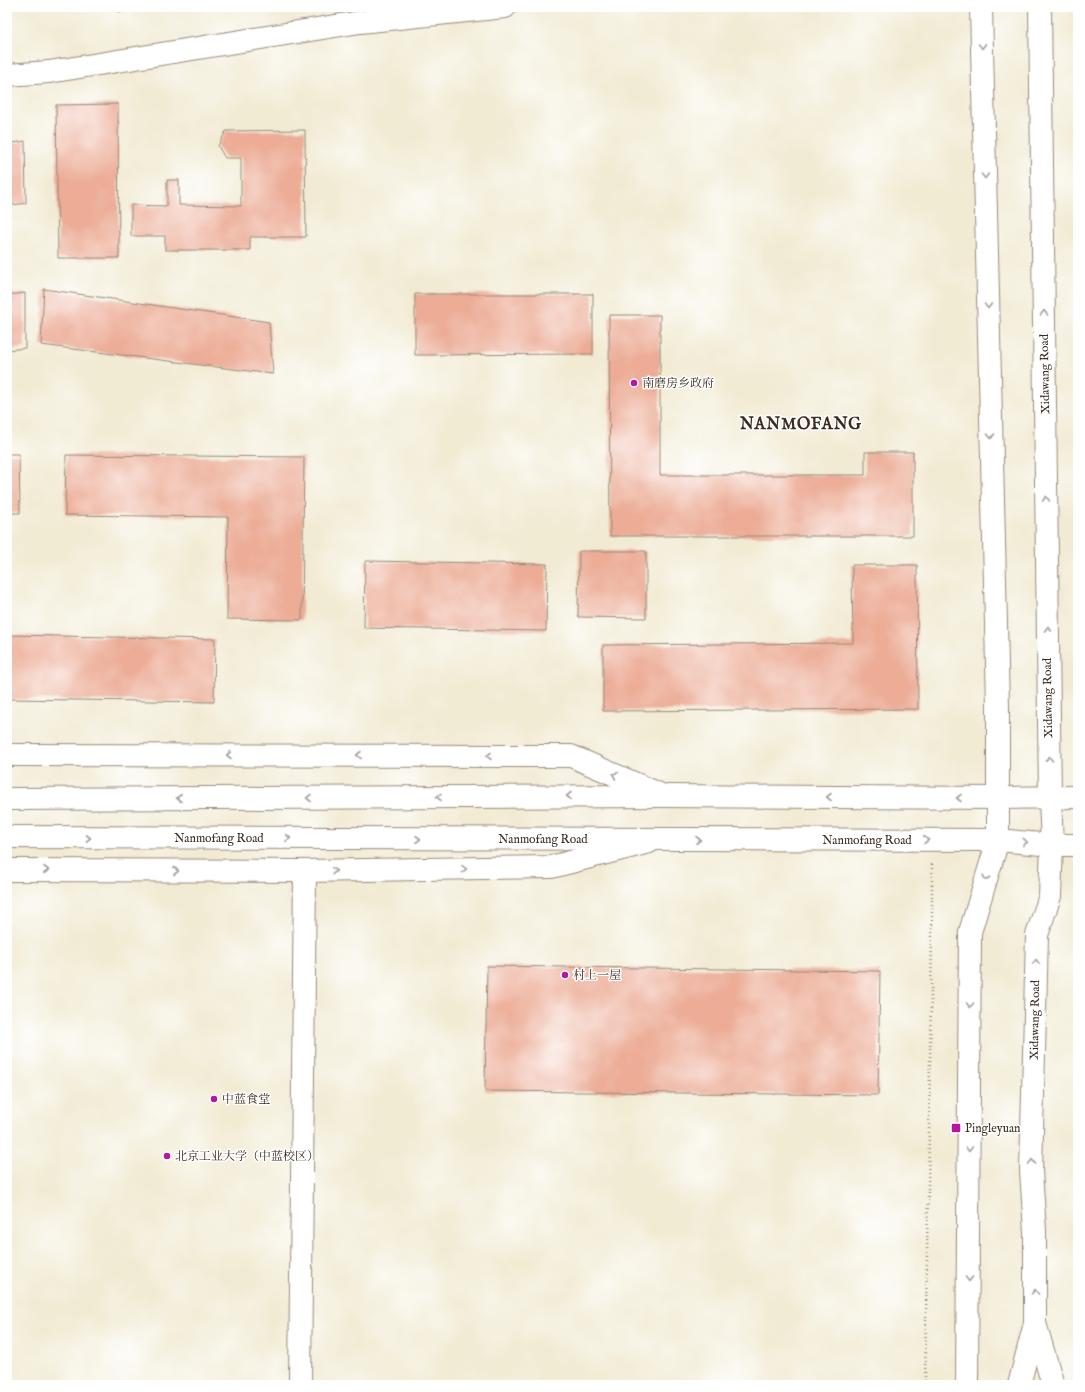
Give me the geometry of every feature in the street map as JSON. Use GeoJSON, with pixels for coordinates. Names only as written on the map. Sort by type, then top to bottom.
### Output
{"type":"FeatureCollection","features":[{"type":"Feature","properties":{"kind":"main road"},"geometry":{"type":"LineString","coordinates":[[7,75],[49,72],[360,15],[505,7]]}},
{"type":"Feature","properties":{"kind":"main road"},"geometry":{"type":"LineString","coordinates":[[967,1385],[970,932],[998,840],[998,690],[981,7]]}},
{"type":"Feature","properties":{"kind":"main road","name":"Xidawang Road"},"geometry":{"type":"LineString","coordinates":[[1019,1385],[1035,1323],[1035,1231],[1031,1171],[1037,935],[1050,896],[1052,845],[1050,798],[1040,7]]}},
{"type":"Feature","properties":{"kind":"main road"},"geometry":{"type":"LineString","coordinates":[[7,755],[571,756],[664,796]]}},
{"type":"Feature","properties":{"kind":"main road"},"geometry":{"type":"LineString","coordinates":[[7,799],[664,796],[1078,797]]}},
{"type":"Feature","properties":{"kind":"main road","name":"Nanmofang Road"},"geometry":{"type":"LineString","coordinates":[[7,838],[998,840],[1052,845],[1078,844]]}},
{"type":"Feature","properties":{"kind":"main road"},"geometry":{"type":"LineString","coordinates":[[7,870],[305,871],[551,867],[659,839]]}},
{"type":"Feature","properties":{"kind":"main road"},"geometry":{"type":"LineString","coordinates":[[300,1385],[305,871]]}},
{"type":"Feature","properties":{"kind":"main road"},"geometry":{"type":"LineString","coordinates":[[1035,1323],[1053,1385]]}},
{"type":"Feature","properties":{"kind":"path"},"geometry":{"type":"LineString","coordinates":[[925,1385],[932,931],[931,840]]}},
{"type":"Feature","properties":{"kind":"building"},"geometry":{"type":"Polygon","coordinates":[[[117,7],[130,7],[119,12],[117,7]]]}},
{"type":"Feature","properties":{"kind":"building"},"geometry":{"type":"Polygon","coordinates":[[[118,104],[119,258],[58,258],[56,105],[118,104]]]}},
{"type":"Feature","properties":{"kind":"building"},"geometry":{"type":"Polygon","coordinates":[[[305,130],[306,237],[250,237],[250,250],[165,250],[165,236],[131,236],[131,205],[167,206],[167,180],[179,180],[179,205],[241,206],[241,158],[225,158],[218,146],[226,131],[305,130]]]}},
{"type":"Feature","properties":{"kind":"building"},"geometry":{"type":"Polygon","coordinates":[[[25,141],[26,203],[7,206],[7,144],[25,141]]]}},
{"type":"Feature","properties":{"kind":"building"},"geometry":{"type":"Polygon","coordinates":[[[44,289],[269,322],[273,374],[41,345],[44,289]]]}},
{"type":"Feature","properties":{"kind":"building"},"geometry":{"type":"Polygon","coordinates":[[[25,293],[25,348],[7,350],[7,295],[25,293]]]}},
{"type":"Feature","properties":{"kind":"building"},"geometry":{"type":"Polygon","coordinates":[[[415,294],[593,294],[593,354],[415,355],[415,294]]]}},
{"type":"Feature","properties":{"kind":"building","name":"南磨房乡政府"},"geometry":{"type":"Polygon","coordinates":[[[609,315],[660,315],[660,475],[865,475],[865,452],[913,452],[913,536],[610,536],[609,315]]]}},
{"type":"Feature","properties":{"kind":"building"},"geometry":{"type":"Polygon","coordinates":[[[7,454],[19,454],[20,513],[7,513],[7,454]]]}},
{"type":"Feature","properties":{"kind":"building"},"geometry":{"type":"Polygon","coordinates":[[[66,455],[304,457],[302,620],[227,619],[228,517],[65,515],[66,455]]]}},
{"type":"Feature","properties":{"kind":"building"},"geometry":{"type":"Polygon","coordinates":[[[579,551],[646,551],[646,618],[578,617],[579,551]]]}},
{"type":"Feature","properties":{"kind":"building"},"geometry":{"type":"Polygon","coordinates":[[[365,561],[547,564],[546,631],[364,628],[365,561]]]}},
{"type":"Feature","properties":{"kind":"building"},"geometry":{"type":"Polygon","coordinates":[[[852,565],[917,565],[918,709],[603,711],[603,645],[853,643],[852,565]]]}},
{"type":"Feature","properties":{"kind":"building"},"geometry":{"type":"Polygon","coordinates":[[[7,635],[215,639],[214,702],[7,699],[7,635]]]}},
{"type":"Feature","properties":{"kind":"building"},"geometry":{"type":"Polygon","coordinates":[[[487,966],[880,971],[878,1095],[485,1091],[487,966]]]}},
{"type":"Feature","properties":{"kind":"place","name":"南磨房乡政府"},"geometry":{"type":"Point","coordinates":[634,383]}},
{"type":"Feature","properties":{"kind":"place","name":"村上一屋"},"geometry":{"type":"Point","coordinates":[565,975]}},
{"type":"Feature","properties":{"kind":"place","name":"中蓝食堂"},"geometry":{"type":"Point","coordinates":[214,1099]}},
{"type":"Feature","properties":{"kind":"place","name":"Pingleyuan"},"geometry":{"type":"Point","coordinates":[956,1128]}},
{"type":"Feature","properties":{"kind":"place","name":"北京工业大学（中蓝校区）"},"geometry":{"type":"Point","coordinates":[167,1156]}},
{"type":"Feature","properties":{"kind":"district","name":"NANMOFANG"},"geometry":{"type":"Point","coordinates":[801,425]}}]}
